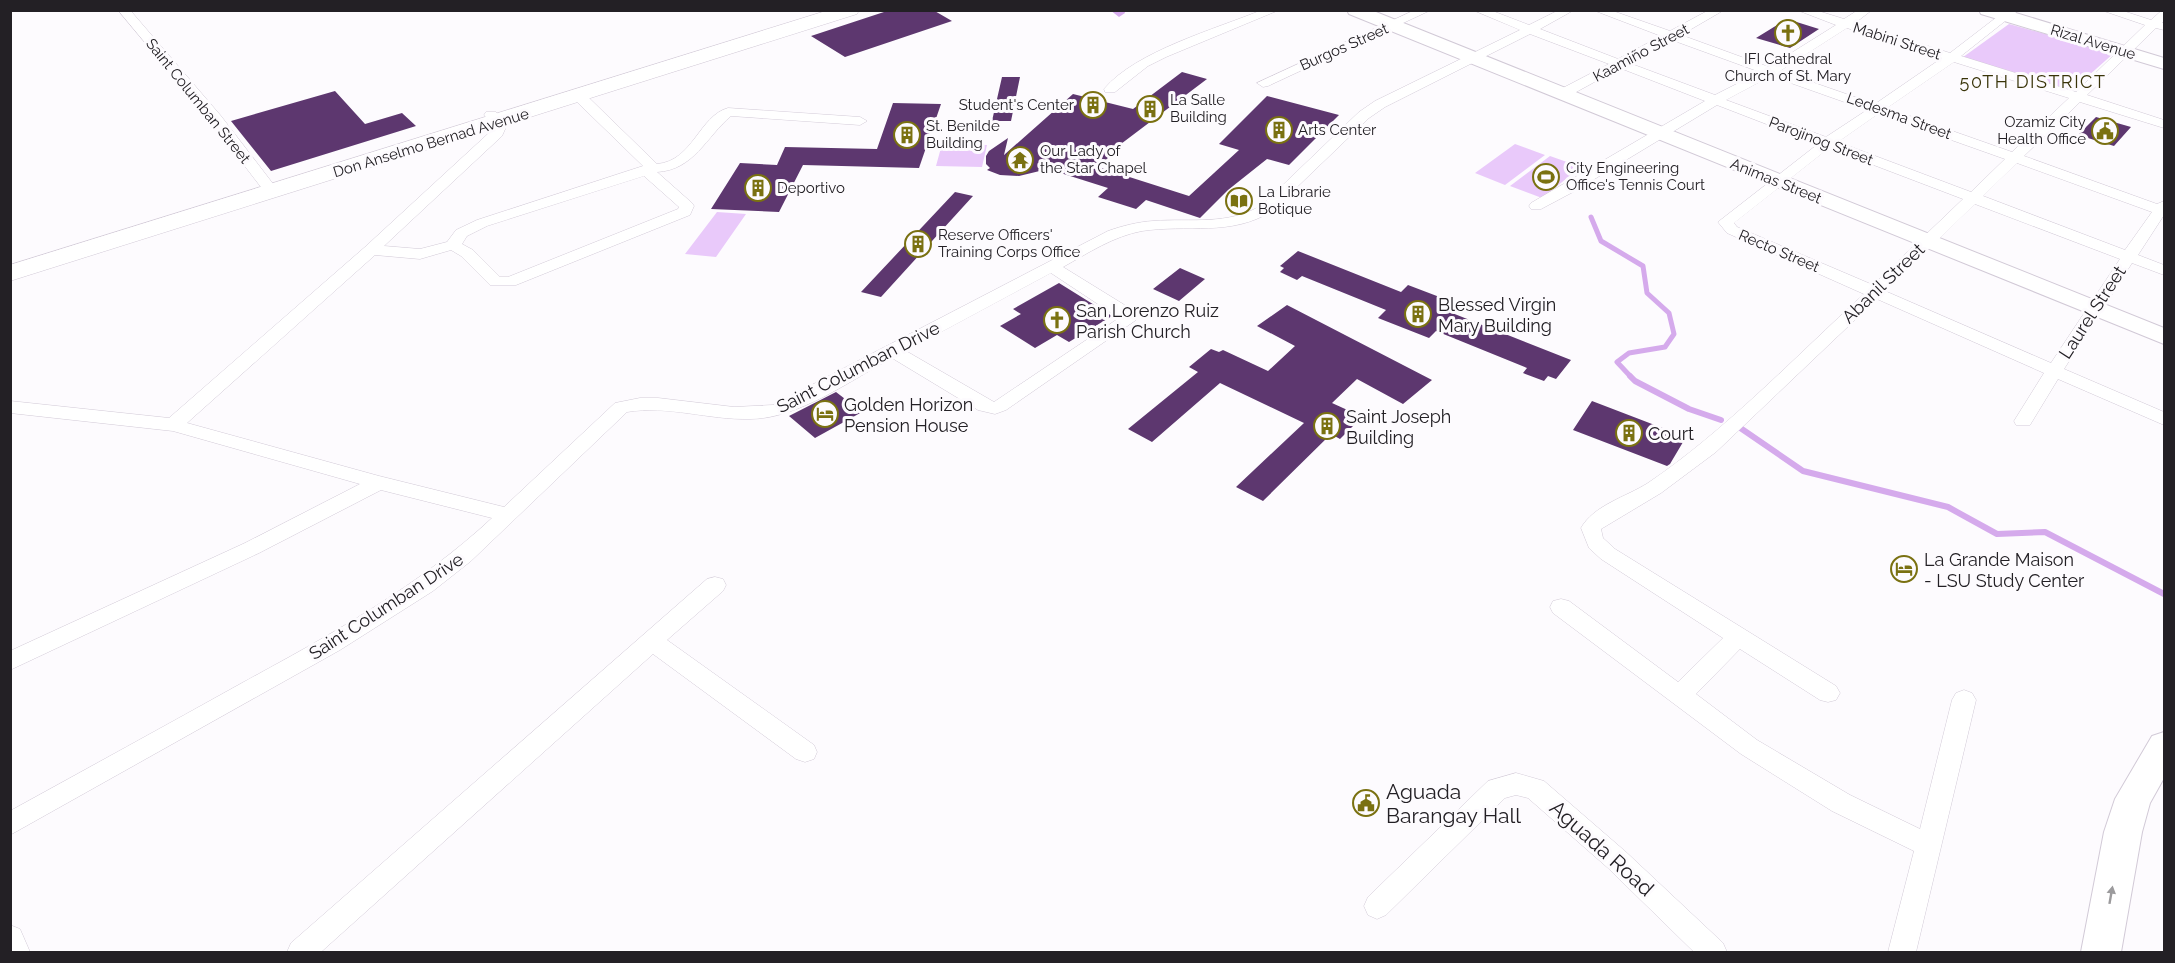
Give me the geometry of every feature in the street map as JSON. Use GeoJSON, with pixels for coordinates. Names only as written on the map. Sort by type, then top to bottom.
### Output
{"type":"FeatureCollection","features":[{"type":"Feature","properties":{"kind":"main road","name":"Don Anselmo Bernad Avenue"},"geometry":{"type":"LineString","coordinates":[[495,118],[580,97],[830,10]]}},
{"type":"Feature","properties":{"kind":"main road","name":"Don Anselmo Bernad Avenue"},"geometry":{"type":"LineString","coordinates":[[10,273],[269,188],[850,10]]}},
{"type":"Feature","properties":{"kind":"main road","name":"Don Anselmo Bernad Avenue"},"geometry":{"type":"LineString","coordinates":[[10,262],[269,188]]}},
{"type":"Feature","properties":{"kind":"street","name":"Saint Columban Street"},"geometry":{"type":"LineString","coordinates":[[123,10],[216,119],[269,188]]}},
{"type":"Feature","properties":{"kind":"street"},"geometry":{"type":"LineString","coordinates":[[1110,89],[1162,54],[1274,10]]}},
{"type":"Feature","properties":{"kind":"street","name":"Animas Street"},"geometry":{"type":"LineString","coordinates":[[1355,10],[2164,337]]}},
{"type":"Feature","properties":{"kind":"street","name":"Burgos Street"},"geometry":{"type":"LineString","coordinates":[[1263,83],[1426,10]]}},
{"type":"Feature","properties":{"kind":"street","name":"Parojinog Street"},"geometry":{"type":"LineString","coordinates":[[1478,10],[2164,270]]}},
{"type":"Feature","properties":{"kind":"street","name":"Saint Columban Drive"},"geometry":{"type":"LineString","coordinates":[[10,824],[332,644],[441,573],[464,556],[621,407],[648,403],[736,412],[771,411],[802,399],[1113,234],[1153,225],[1219,224],[1249,220],[1267,208],[1364,115],[1399,94],[1569,10]]}},
{"type":"Feature","properties":{"kind":"street","name":"Ledesma Street"},"geometry":{"type":"LineString","coordinates":[[1598,10],[2163,209]]}},
{"type":"Feature","properties":{"kind":"street","name":"Kaamiño Street"},"geometry":{"type":"LineString","coordinates":[[1562,94],[1719,10]]}},
{"type":"Feature","properties":{"kind":"street","name":"Mabini Street"},"geometry":{"type":"LineString","coordinates":[[1802,10],[2164,124]]}},
{"type":"Feature","properties":{"kind":"street"},"geometry":{"type":"LineString","coordinates":[[1536,206],[1661,135],[1714,101],[1771,71],[1867,10]]}},
{"type":"Feature","properties":{"kind":"street","name":"Rizal Avenue"},"geometry":{"type":"LineString","coordinates":[[1988,10],[2011,13],[2164,64]]}},
{"type":"Feature","properties":{"kind":"street"},"geometry":{"type":"LineString","coordinates":[[2106,10],[2159,25]]}},
{"type":"Feature","properties":{"kind":"street","name":"Recto Street"},"geometry":{"type":"LineString","coordinates":[[2011,13],[1952,58],[1827,143],[1779,182],[1727,219],[1727,226],[2164,419]]}},
{"type":"Feature","properties":{"kind":"street","name":"Abanil Street"},"geometry":{"type":"LineString","coordinates":[[1739,636],[1608,554],[1597,545],[1591,528],[1596,521],[1654,488],[1709,447],[1875,292],[2124,51],[2159,25],[2164,14]]}},
{"type":"Feature","properties":{"kind":"street"},"geometry":{"type":"LineString","coordinates":[[453,245],[467,253],[495,282],[510,282],[685,212],[687,206],[580,97]]}},
{"type":"Feature","properties":{"kind":"street"},"geometry":{"type":"LineString","coordinates":[[371,250],[420,254],[453,245],[461,233],[482,223],[649,169],[666,168],[678,164],[728,112],[860,121]]}},
{"type":"Feature","properties":{"kind":"street"},"geometry":{"type":"LineString","coordinates":[[173,425],[371,250],[497,133],[500,129],[495,118]]}},
{"type":"Feature","properties":{"kind":"street","name":"Laurel Street"},"geometry":{"type":"LineString","coordinates":[[2022,421],[2093,309],[2163,209]]}},
{"type":"Feature","properties":{"kind":"street"},"geometry":{"type":"LineString","coordinates":[[893,351],[984,406],[995,408],[1000,406],[1128,320],[1125,313],[1052,267]]}},
{"type":"Feature","properties":{"kind":"street"},"geometry":{"type":"LineString","coordinates":[[10,406],[173,425],[380,483],[509,514]]}},
{"type":"Feature","properties":{"kind":"street"},"geometry":{"type":"LineString","coordinates":[[10,661],[252,548],[380,483]]}},
{"type":"Feature","properties":{"kind":"street"},"geometry":{"type":"LineString","coordinates":[[301,952],[715,585]]}},
{"type":"Feature","properties":{"kind":"street"},"geometry":{"type":"LineString","coordinates":[[1561,607],[1749,747],[1841,803],[1927,845]]}},
{"type":"Feature","properties":{"kind":"street"},"geometry":{"type":"LineString","coordinates":[[1680,695],[1739,636],[1828,693]]}},
{"type":"Feature","properties":{"kind":"street"},"geometry":{"type":"LineString","coordinates":[[653,642],[805,752]]}},
{"type":"Feature","properties":{"kind":"street"},"geometry":{"type":"LineString","coordinates":[[1902,952],[1964,700]]}},
{"type":"Feature","properties":{"kind":"street"},"geometry":{"type":"LineString","coordinates":[[2101,952],[2123,832],[2133,799],[2164,747]]}},
{"type":"Feature","properties":{"kind":"street","name":"Aguada Road"},"geometry":{"type":"LineString","coordinates":[[1377,906],[1497,789],[1516,784],[1526,785],[1535,789],[1567,815],[1713,952]]}},
{"type":"Feature","properties":{"kind":"street"},"geometry":{"type":"LineString","coordinates":[[10,938],[16,952]]}},
{"type":"Feature","properties":{"kind":"shaded area"},"geometry":{"type":"Polygon","coordinates":[[[2009,24],[2114,53],[2069,93],[1959,60],[2009,24]]]}},
{"type":"Feature","properties":{"kind":"shaded area"},"geometry":{"type":"Polygon","coordinates":[[[942,144],[987,145],[982,167],[936,166],[942,144]]]}},
{"type":"Feature","properties":{"kind":"shaded area","name":"City Engineering Office's Tennis Court"},"geometry":{"type":"Polygon","coordinates":[[[1515,144],[1545,155],[1505,185],[1475,173],[1515,144]]]}},
{"type":"Feature","properties":{"kind":"shaded area","name":"City Engineering Office's Tennis Court"},"geometry":{"type":"Polygon","coordinates":[[[1550,156],[1581,167],[1542,198],[1510,186],[1550,156]]]}},
{"type":"Feature","properties":{"kind":"shaded area"},"geometry":{"type":"Polygon","coordinates":[[[717,212],[746,214],[716,257],[685,254],[717,212]]]}},
{"type":"Feature","properties":{"kind":"building"},"geometry":{"type":"Polygon","coordinates":[[[890,10],[933,10],[952,21],[845,57],[811,36],[890,10]]]}},
{"type":"Feature","properties":{"kind":"building","name":"IFI Cathedral Church of St. Mary"},"geometry":{"type":"Polygon","coordinates":[[[1787,19],[1819,29],[1790,48],[1756,38],[1787,19]]]}},
{"type":"Feature","properties":{"kind":"building"},"geometry":{"type":"Polygon","coordinates":[[[1182,72],[1207,79],[1105,156],[1109,157],[1098,167],[1189,196],[1239,150],[1219,144],[1267,96],[1339,115],[1289,165],[1267,159],[1228,190],[1200,218],[1146,200],[1136,209],[1098,197],[1108,188],[1048,169],[1019,176],[1000,175],[987,170],[990,168],[986,164],[989,151],[1008,138],[1004,155],[1073,94],[1133,109],[1182,72]]]}},
{"type":"Feature","properties":{"kind":"building"},"geometry":{"type":"Polygon","coordinates":[[[1002,77],[1020,77],[1011,121],[992,121],[1002,77]]]}},
{"type":"Feature","properties":{"kind":"building"},"geometry":{"type":"Polygon","coordinates":[[[335,91],[365,124],[402,113],[416,126],[271,171],[231,121],[335,91]]]}},
{"type":"Feature","properties":{"kind":"building"},"geometry":{"type":"Polygon","coordinates":[[[893,103],[941,104],[919,168],[803,165],[779,212],[711,209],[740,163],[777,165],[785,147],[877,149],[893,103]]]}},
{"type":"Feature","properties":{"kind":"building","name":"Ozamiz City Health Office"},"geometry":{"type":"Polygon","coordinates":[[[2096,117],[2131,127],[2114,146],[2078,135],[2096,117]]]}},
{"type":"Feature","properties":{"kind":"building","name":"Reserve Officers' Training Corps Office"},"geometry":{"type":"Polygon","coordinates":[[[955,192],[973,196],[881,297],[861,292],[955,192]]]}},
{"type":"Feature","properties":{"kind":"building","name":"Blessed Virgin Mary Building"},"geometry":{"type":"Polygon","coordinates":[[[1298,251],[1401,292],[1408,285],[1450,301],[1442,309],[1571,360],[1556,379],[1548,376],[1544,381],[1523,373],[1527,368],[1436,331],[1429,338],[1378,318],[1386,310],[1302,276],[1297,280],[1280,272],[1284,268],[1280,266],[1298,251]]]}},
{"type":"Feature","properties":{"kind":"building"},"geometry":{"type":"Polygon","coordinates":[[[1180,268],[1205,279],[1179,301],[1153,289],[1180,268]]]}},
{"type":"Feature","properties":{"kind":"building","name":"San Lorenzo Ruiz Parish Church"},"geometry":{"type":"Polygon","coordinates":[[[1059,283],[1112,316],[1069,342],[1057,335],[1035,348],[1000,326],[1021,314],[1013,309],[1059,283]]]}},
{"type":"Feature","properties":{"kind":"building","name":"Saint Joseph Building"},"geometry":{"type":"Polygon","coordinates":[[[1287,305],[1432,380],[1403,404],[1357,379],[1332,403],[1354,413],[1347,419],[1356,423],[1340,439],[1331,434],[1263,501],[1236,487],[1304,423],[1220,383],[1152,442],[1128,429],[1198,372],[1189,367],[1211,349],[1219,352],[1223,350],[1268,371],[1295,346],[1257,326],[1287,305]]]}},
{"type":"Feature","properties":{"kind":"building","name":"Golden Horizon Pension House"},"geometry":{"type":"Polygon","coordinates":[[[836,392],[862,412],[815,438],[789,416],[836,392]]]}},
{"type":"Feature","properties":{"kind":"building","name":"Court"},"geometry":{"type":"Polygon","coordinates":[[[1592,401],[1686,437],[1667,466],[1573,430],[1592,401]]]}},
{"type":"Feature","properties":{"kind":"waterway"},"geometry":{"type":"LineString","coordinates":[[1116,10],[1119,13]]}},
{"type":"Feature","properties":{"kind":"waterway"},"geometry":{"type":"LineString","coordinates":[[1591,217],[1601,241],[1643,266],[1647,293],[1669,313],[1674,334],[1665,347],[1629,353],[1617,362],[1631,377]]}},
{"type":"Feature","properties":{"kind":"waterway"},"geometry":{"type":"LineString","coordinates":[[1631,377],[1689,409],[1721,420]]}},
{"type":"Feature","properties":{"kind":"waterway"},"geometry":{"type":"LineString","coordinates":[[1736,425],[1803,471],[1948,507],[1997,534],[2045,532],[2164,594]]}},
{"type":"Feature","properties":{"kind":"place","name":"IFI Cathedral Church of St. Mary"},"geometry":{"type":"Point","coordinates":[1788,33]}},
{"type":"Feature","properties":{"kind":"place","name":"Student's Center"},"geometry":{"type":"Point","coordinates":[1093,105]}},
{"type":"Feature","properties":{"kind":"place","name":"La Salle Building"},"geometry":{"type":"Point","coordinates":[1150,109]}},
{"type":"Feature","properties":{"kind":"place","name":"Arts Center"},"geometry":{"type":"Point","coordinates":[1279,130]}},
{"type":"Feature","properties":{"kind":"place","name":"Ozamiz City Health Office"},"geometry":{"type":"Point","coordinates":[2105,131]}},
{"type":"Feature","properties":{"kind":"place","name":"St. Benilde Building"},"geometry":{"type":"Point","coordinates":[907,135]}},
{"type":"Feature","properties":{"kind":"place","name":"Our Lady of the Star Chapel"},"geometry":{"type":"Point","coordinates":[1020,160]}},
{"type":"Feature","properties":{"kind":"place","name":"City Engineering Office's Tennis Court"},"geometry":{"type":"Point","coordinates":[1546,177]}},
{"type":"Feature","properties":{"kind":"place","name":"Deportivo"},"geometry":{"type":"Point","coordinates":[758,188]}},
{"type":"Feature","properties":{"kind":"place","name":"La Librarie Botique"},"geometry":{"type":"Point","coordinates":[1239,201]}},
{"type":"Feature","properties":{"kind":"place","name":"Reserve Officers' Training Corps Office"},"geometry":{"type":"Point","coordinates":[918,244]}},
{"type":"Feature","properties":{"kind":"place","name":"Blessed Virgin Mary Building"},"geometry":{"type":"Point","coordinates":[1418,314]}},
{"type":"Feature","properties":{"kind":"place","name":"San Lorenzo Ruiz Parish Church"},"geometry":{"type":"Point","coordinates":[1057,320]}},
{"type":"Feature","properties":{"kind":"place","name":"Golden Horizon Pension House"},"geometry":{"type":"Point","coordinates":[825,414]}},
{"type":"Feature","properties":{"kind":"place","name":"Saint Joseph Building"},"geometry":{"type":"Point","coordinates":[1327,426]}},
{"type":"Feature","properties":{"kind":"place","name":"Court"},"geometry":{"type":"Point","coordinates":[1629,433]}},
{"type":"Feature","properties":{"kind":"place","name":"La Grande Maison - LSU Study Center"},"geometry":{"type":"Point","coordinates":[1904,569]}},
{"type":"Feature","properties":{"kind":"place","name":"Aguada Barangay Hall"},"geometry":{"type":"Point","coordinates":[1366,803]}},
{"type":"Feature","properties":{"kind":"district","name":"50TH DISTRICT"},"geometry":{"type":"Point","coordinates":[2033,81]}}]}
